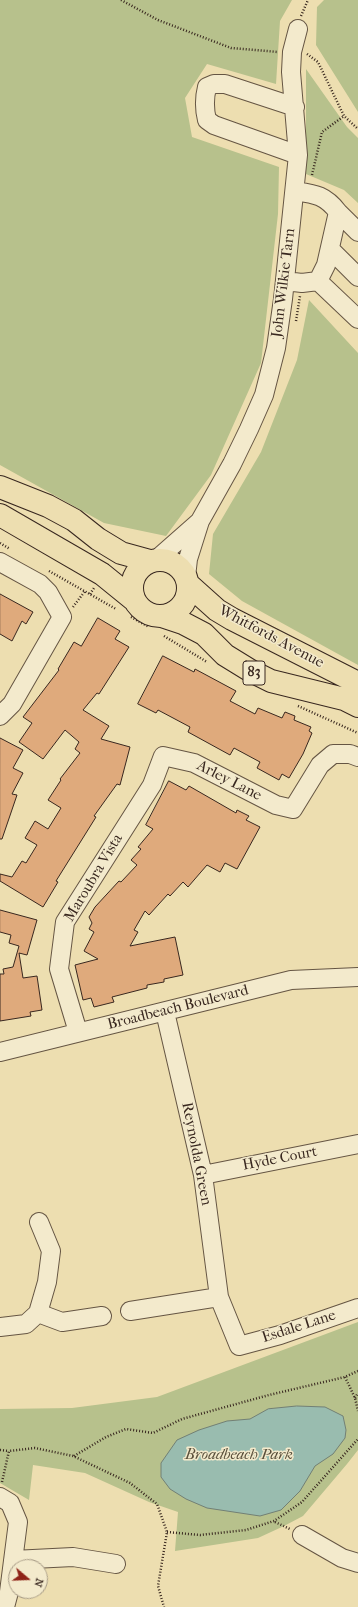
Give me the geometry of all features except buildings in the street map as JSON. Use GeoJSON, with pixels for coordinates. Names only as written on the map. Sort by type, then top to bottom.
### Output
{"type":"FeatureCollection","features":[{"type":"Feature","properties":{"kind":"main road","name":"83"},"geometry":{"type":"LineString","coordinates":[[0,487],[48,506],[74,520],[98,539],[121,553],[174,563],[181,569],[187,580]]}},
{"type":"Feature","properties":{"kind":"main road","name":"83"},"geometry":{"type":"LineString","coordinates":[[0,515],[102,574],[127,609],[146,613],[159,627]]}},
{"type":"Feature","properties":{"kind":"main road"},"geometry":{"type":"LineString","coordinates":[[127,609],[132,591],[132,582],[136,573],[142,566],[154,560]]}},
{"type":"Feature","properties":{"kind":"main road"},"geometry":{"type":"LineString","coordinates":[[159,627],[185,602],[188,593],[187,580]]}},
{"type":"Feature","properties":{"kind":"main road","name":"Whitfords Avenue"},"geometry":{"type":"LineString","coordinates":[[187,580],[217,610],[358,683]]}},
{"type":"Feature","properties":{"kind":"main road","name":"Whitfords Avenue"},"geometry":{"type":"LineString","coordinates":[[159,627],[183,623],[204,634],[225,655],[258,674],[271,680],[344,699],[358,706]]}},
{"type":"Feature","properties":{"kind":"street","name":"John Wilkie Tarn"},"geometry":{"type":"LineString","coordinates":[[187,580],[188,559],[200,521],[236,457],[264,395],[276,348],[285,281],[302,192],[291,72],[292,52],[298,29]]}},
{"type":"Feature","properties":{"kind":"street"},"geometry":{"type":"LineString","coordinates":[[295,107],[225,84],[214,84],[207,87],[205,95],[207,120],[210,122],[298,155]]}},
{"type":"Feature","properties":{"kind":"street"},"geometry":{"type":"LineString","coordinates":[[302,192],[322,196],[332,204],[358,232]]}},
{"type":"Feature","properties":{"kind":"street"},"geometry":{"type":"LineString","coordinates":[[318,281],[326,265],[338,212]]}},
{"type":"Feature","properties":{"kind":"street"},"geometry":{"type":"LineString","coordinates":[[330,249],[358,278]]}},
{"type":"Feature","properties":{"kind":"street"},"geometry":{"type":"LineString","coordinates":[[285,281],[302,283],[318,281]]}},
{"type":"Feature","properties":{"kind":"street"},"geometry":{"type":"LineString","coordinates":[[318,281],[358,319]]}},
{"type":"Feature","properties":{"kind":"street","name":"John Wilkie Tarn"},"geometry":{"type":"LineString","coordinates":[[154,560],[200,521]]}},
{"type":"Feature","properties":{"kind":"street"},"geometry":{"type":"LineString","coordinates":[[0,716],[12,704],[62,617],[48,592],[7,556]]}},
{"type":"Feature","properties":{"kind":"street","name":"Arley Lane"},"geometry":{"type":"LineString","coordinates":[[163,756],[194,763],[276,805],[293,809],[320,765],[333,754],[350,754],[358,757]]}},
{"type":"Feature","properties":{"kind":"street","name":"Maroubra Vista"},"geometry":{"type":"LineString","coordinates":[[78,1032],[59,969],[65,922],[152,785],[163,756]]}},
{"type":"Feature","properties":{"kind":"street","name":"Broadbeach Boulevard"},"geometry":{"type":"LineString","coordinates":[[0,1052],[291,980],[358,977]]}},
{"type":"Feature","properties":{"kind":"street","name":"Reynolda Green"},"geometry":{"type":"LineString","coordinates":[[165,1012],[203,1175],[219,1297],[239,1346]]}},
{"type":"Feature","properties":{"kind":"street","name":"Hyde Court"},"geometry":{"type":"LineString","coordinates":[[203,1175],[358,1144]]}},
{"type":"Feature","properties":{"kind":"street"},"geometry":{"type":"LineString","coordinates":[[0,1327],[26,1324],[38,1313],[47,1282],[51,1251],[39,1222]]}},
{"type":"Feature","properties":{"kind":"street"},"geometry":{"type":"LineString","coordinates":[[130,1311],[219,1297]]}},
{"type":"Feature","properties":{"kind":"street","name":"Esdale Lane"},"geometry":{"type":"LineString","coordinates":[[239,1346],[280,1335],[358,1308]]}},
{"type":"Feature","properties":{"kind":"street"},"geometry":{"type":"LineString","coordinates":[[38,1313],[62,1322],[102,1316]]}},
{"type":"Feature","properties":{"kind":"street"},"geometry":{"type":"LineString","coordinates":[[1,1497],[10,1503],[18,1522],[13,1559]]}},
{"type":"Feature","properties":{"kind":"street"},"geometry":{"type":"LineString","coordinates":[[302,1535],[342,1558],[358,1563]]}},
{"type":"Feature","properties":{"kind":"street"},"geometry":{"type":"LineString","coordinates":[[28,1559],[73,1556],[116,1564]]}},
{"type":"Feature","properties":{"kind":"street"},"geometry":{"type":"LineString","coordinates":[[5,1607],[8,1596]]}},
{"type":"Feature","properties":{"kind":"path"},"geometry":{"type":"LineString","coordinates":[[121,0],[158,20],[231,48],[264,52],[292,52],[308,54],[318,62],[344,116],[358,130]]}},
{"type":"Feature","properties":{"kind":"path"},"geometry":{"type":"LineString","coordinates":[[302,192],[322,132],[344,116]]}},
{"type":"Feature","properties":{"kind":"path"},"geometry":{"type":"LineString","coordinates":[[0,543],[7,556]]}},
{"type":"Feature","properties":{"kind":"path"},"geometry":{"type":"LineString","coordinates":[[46,569],[85,591],[127,609],[159,627],[200,659],[214,665]]}},
{"type":"Feature","properties":{"kind":"path"},"geometry":{"type":"LineString","coordinates":[[62,617],[81,599],[85,591]]}},
{"type":"Feature","properties":{"kind":"path"},"geometry":{"type":"LineString","coordinates":[[297,706],[358,733]]}},
{"type":"Feature","properties":{"kind":"path"},"geometry":{"type":"LineString","coordinates":[[73,1456],[106,1437],[126,1430],[153,1433],[182,1419],[269,1395],[345,1377],[358,1371]]}},
{"type":"Feature","properties":{"kind":"path"},"geometry":{"type":"LineString","coordinates":[[345,1377],[355,1398],[358,1411]]}},
{"type":"Feature","properties":{"kind":"path"},"geometry":{"type":"LineString","coordinates":[[355,1398],[358,1393]]}},
{"type":"Feature","properties":{"kind":"path"},"geometry":{"type":"LineString","coordinates":[[167,1532],[200,1535],[246,1530],[274,1522],[302,1502],[358,1438]]}},
{"type":"Feature","properties":{"kind":"path"},"geometry":{"type":"LineString","coordinates":[[0,1450],[35,1448],[73,1456],[130,1483],[158,1504],[167,1532],[158,1586],[164,1607]]}},
{"type":"Feature","properties":{"kind":"path"},"geometry":{"type":"LineString","coordinates":[[1,1497],[9,1450]]}},
{"type":"Feature","properties":{"kind":"green space"},"geometry":{"type":"Polygon","coordinates":[[[0,0],[292,0],[280,21],[276,84],[207,64],[185,98],[192,137],[279,167],[278,214],[261,363],[211,475],[166,536],[104,523],[0,465],[0,0]]]}},
{"type":"Feature","properties":{"kind":"green space"},"geometry":{"type":"Polygon","coordinates":[[[324,0],[358,0],[358,112],[316,45],[317,7],[324,0]]]}},
{"type":"Feature","properties":{"kind":"green space"},"geometry":{"type":"Polygon","coordinates":[[[306,69],[347,127],[358,138],[358,203],[344,190],[306,174],[306,69]]]}},
{"type":"Feature","properties":{"kind":"green space"},"geometry":{"type":"Polygon","coordinates":[[[309,300],[358,353],[358,665],[242,601],[209,574],[213,534],[261,452],[297,360],[309,300]]]}},
{"type":"Feature","properties":{"kind":"green space","name":"Broadbeach Park"},"geometry":{"type":"Polygon","coordinates":[[[358,1322],[358,1450],[303,1516],[258,1538],[175,1551],[178,1512],[149,1502],[85,1473],[33,1465],[29,1500],[0,1483],[0,1409],[72,1408],[157,1397],[358,1322]]]}},
{"type":"Feature","properties":{"kind":"shaded area"},"geometry":{"type":"Polygon","coordinates":[[[297,1406],[325,1407],[343,1416],[346,1430],[345,1438],[333,1454],[315,1466],[300,1491],[281,1510],[260,1516],[207,1508],[186,1499],[170,1489],[161,1477],[161,1463],[177,1440],[199,1430],[227,1421],[250,1419],[268,1409],[297,1406]]]}}]}
